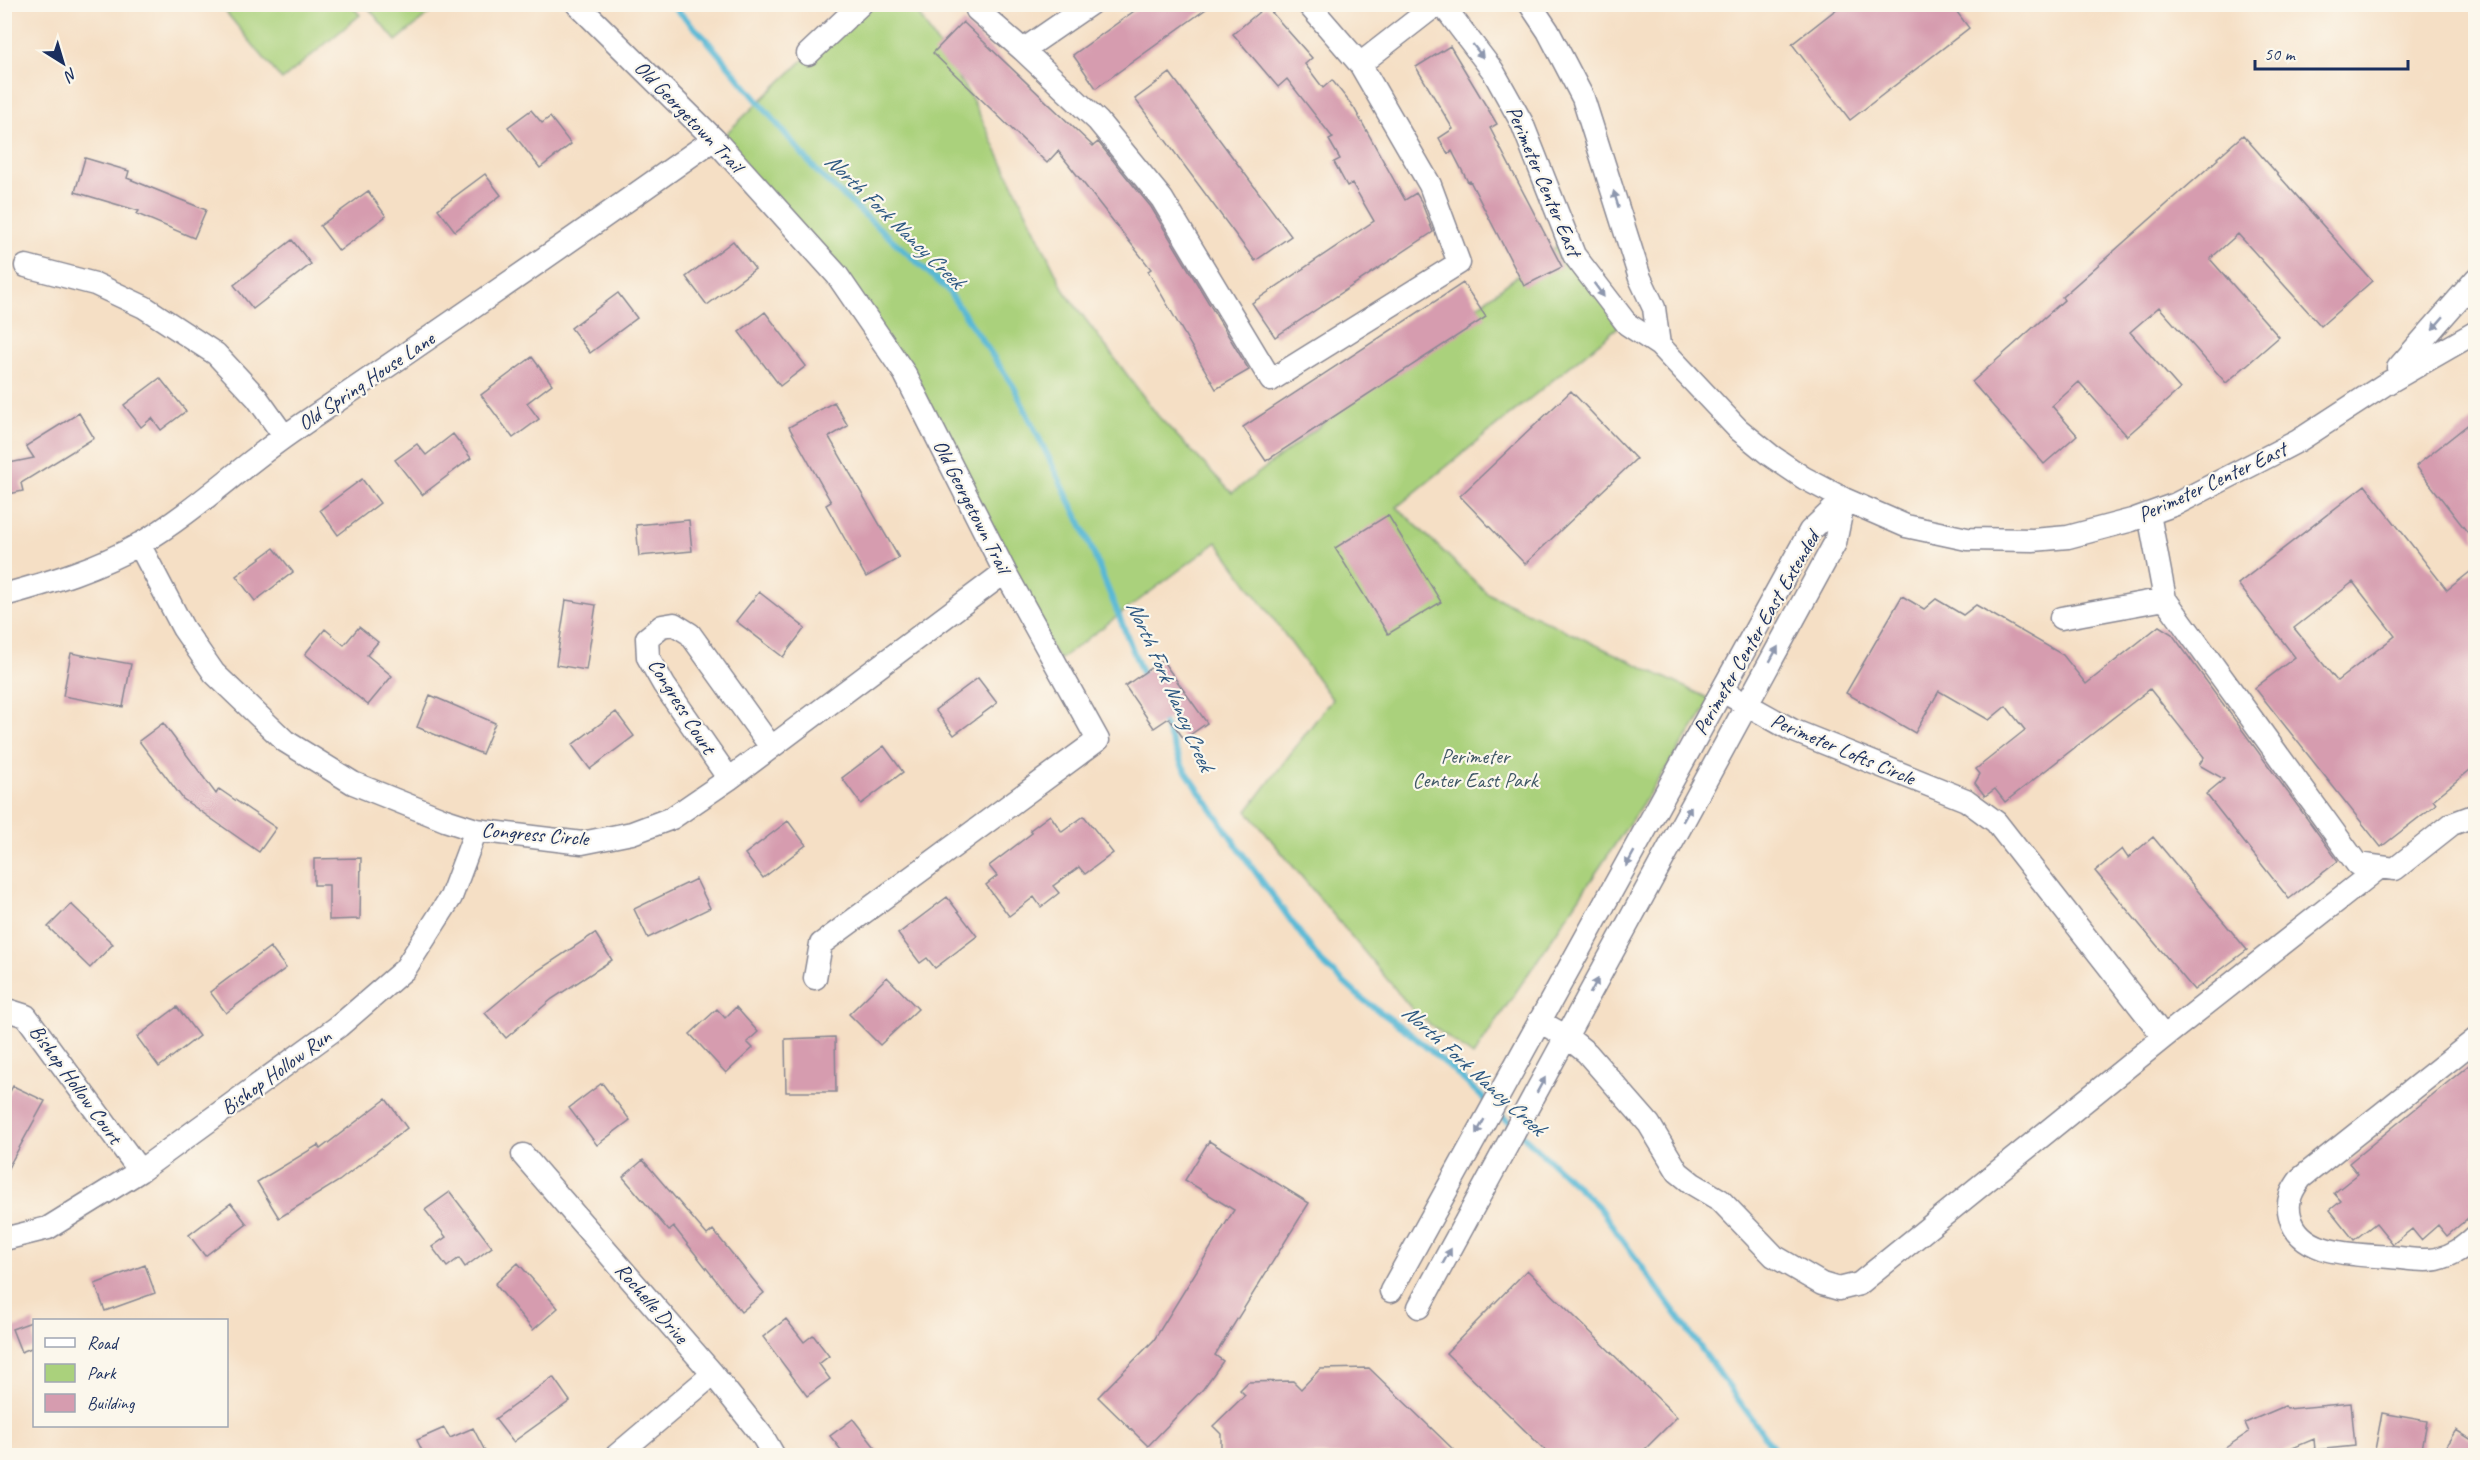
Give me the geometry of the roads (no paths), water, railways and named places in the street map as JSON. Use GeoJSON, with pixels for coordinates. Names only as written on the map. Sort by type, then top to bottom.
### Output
{"type":"FeatureCollection","features":[{"type":"Feature","properties":{"kind":"street","name":"Old Georgetown Trail"},"geometry":{"type":"LineString","coordinates":[[577,4],[714,139],[837,275],[905,374],[1005,572],[1098,740],[821,944],[814,978]]}},
{"type":"Feature","properties":{"kind":"street"},"geometry":{"type":"LineString","coordinates":[[808,54],[861,4]]}},
{"type":"Feature","properties":{"kind":"street"},"geometry":{"type":"LineString","coordinates":[[1023,50],[1090,4]]}},
{"type":"Feature","properties":{"kind":"street"},"geometry":{"type":"LineString","coordinates":[[977,10],[1098,121],[1162,199],[1271,381],[1460,263],[1430,185],[1360,64],[1308,4]]}},
{"type":"Feature","properties":{"kind":"street"},"geometry":{"type":"LineString","coordinates":[[1360,64],[1437,4]]}},
{"type":"Feature","properties":{"kind":"street","name":"Perimeter Center East"},"geometry":{"type":"LineString","coordinates":[[1442,4],[1494,71],[1522,123],[1574,255],[1627,324],[1659,345],[1738,429],[1804,478],[1844,500],[1906,526],[1967,538],[2000,541],[2068,537],[2100,530],[2149,514],[2218,484],[2298,441],[2384,385],[2475,332]]}},
{"type":"Feature","properties":{"kind":"street"},"geometry":{"type":"LineString","coordinates":[[1530,4],[1548,31],[1583,99],[1640,278],[1654,308],[1659,345]]}},
{"type":"Feature","properties":{"kind":"street","name":"Old Spring House Lane"},"geometry":{"type":"LineString","coordinates":[[4,595],[66,578],[139,544],[182,515],[284,436],[580,234],[714,139]]}},
{"type":"Feature","properties":{"kind":"street"},"geometry":{"type":"LineString","coordinates":[[26,266],[95,284],[144,307],[216,354],[257,398],[284,436]]}},
{"type":"Feature","properties":{"kind":"street","name":"Perimeter Center East"},"geometry":{"type":"LineString","coordinates":[[2384,385],[2475,279]]}},
{"type":"Feature","properties":{"kind":"street","name":"Perimeter Center East Extended"},"geometry":{"type":"LineString","coordinates":[[1391,1290],[1810,531],[1844,500]]}},
{"type":"Feature","properties":{"kind":"street","name":"Perimeter Center East Extended"},"geometry":{"type":"LineString","coordinates":[[1419,1307],[1835,543],[1844,500]]}},
{"type":"Feature","properties":{"kind":"street"},"geometry":{"type":"LineString","coordinates":[[2149,514],[2165,599],[2357,864],[2395,869],[2452,824],[2475,815]]}},
{"type":"Feature","properties":{"kind":"street","name":"Congress Circle"},"geometry":{"type":"LineString","coordinates":[[139,544],[183,628],[214,673],[285,741],[353,783],[476,830],[582,843],[632,833],[672,818],[729,779],[1005,572]]}},
{"type":"Feature","properties":{"kind":"street"},"geometry":{"type":"LineString","coordinates":[[2061,618],[2165,599]]}},
{"type":"Feature","properties":{"kind":"street","name":"Congress Court"},"geometry":{"type":"LineString","coordinates":[[729,779],[664,686],[648,657],[647,638],[662,626],[674,624],[690,634],[771,747]]}},
{"type":"Feature","properties":{"kind":"street","name":"Perimeter Lofts Circle"},"geometry":{"type":"LineString","coordinates":[[1722,692],[1792,730],[1966,800],[1996,822],[2164,1037]]}},
{"type":"Feature","properties":{"kind":"street","name":"Bishop Hollow Run"},"geometry":{"type":"LineString","coordinates":[[4,1239],[48,1228],[140,1171],[339,1026],[405,969],[451,897],[476,830]]}},
{"type":"Feature","properties":{"kind":"street"},"geometry":{"type":"LineString","coordinates":[[1539,1021],[1567,1037],[1600,1067],[1649,1124],[1678,1172],[1720,1200],[1774,1256],[1822,1284],[1839,1289],[1859,1284],[2164,1037],[2380,867]]}},
{"type":"Feature","properties":{"kind":"street","name":"Bishop Hollow Court"},"geometry":{"type":"LineString","coordinates":[[4,1009],[26,1016],[140,1171]]}},
{"type":"Feature","properties":{"kind":"street"},"geometry":{"type":"LineString","coordinates":[[2475,1039],[2301,1178],[2293,1188],[2289,1208],[2294,1227],[2301,1235],[2310,1243],[2339,1253],[2434,1260],[2457,1253],[2475,1236]]}},
{"type":"Feature","properties":{"kind":"street","name":"Rochelle Drive"},"geometry":{"type":"LineString","coordinates":[[523,1155],[713,1374],[763,1437],[774,1455]]}},
{"type":"Feature","properties":{"kind":"street"},"geometry":{"type":"LineString","coordinates":[[616,1455],[713,1374]]}},
{"type":"Feature","properties":{"kind":"waterway","name":"North Fork Nancy Creek"},"geometry":{"type":"LineString","coordinates":[[671,4],[706,39],[820,175],[947,289],[1014,387],[1084,530],[1145,680]]}},
{"type":"Feature","properties":{"kind":"waterway","name":"North Fork Nancy Creek"},"geometry":{"type":"LineString","coordinates":[[1161,717],[1183,767],[1321,962],[1361,998],[1407,1031],[1451,1068],[1512,1125]]}},
{"type":"Feature","properties":{"kind":"waterway","name":"North Fork Nancy Creek"},"geometry":{"type":"LineString","coordinates":[[1519,1132],[1598,1206],[1779,1456]]}},
{"type":"Feature","properties":{"kind":"park label","name":"Perimeter Center East Park"},"geometry":{"type":"Point","coordinates":[1475,768]}}]}
